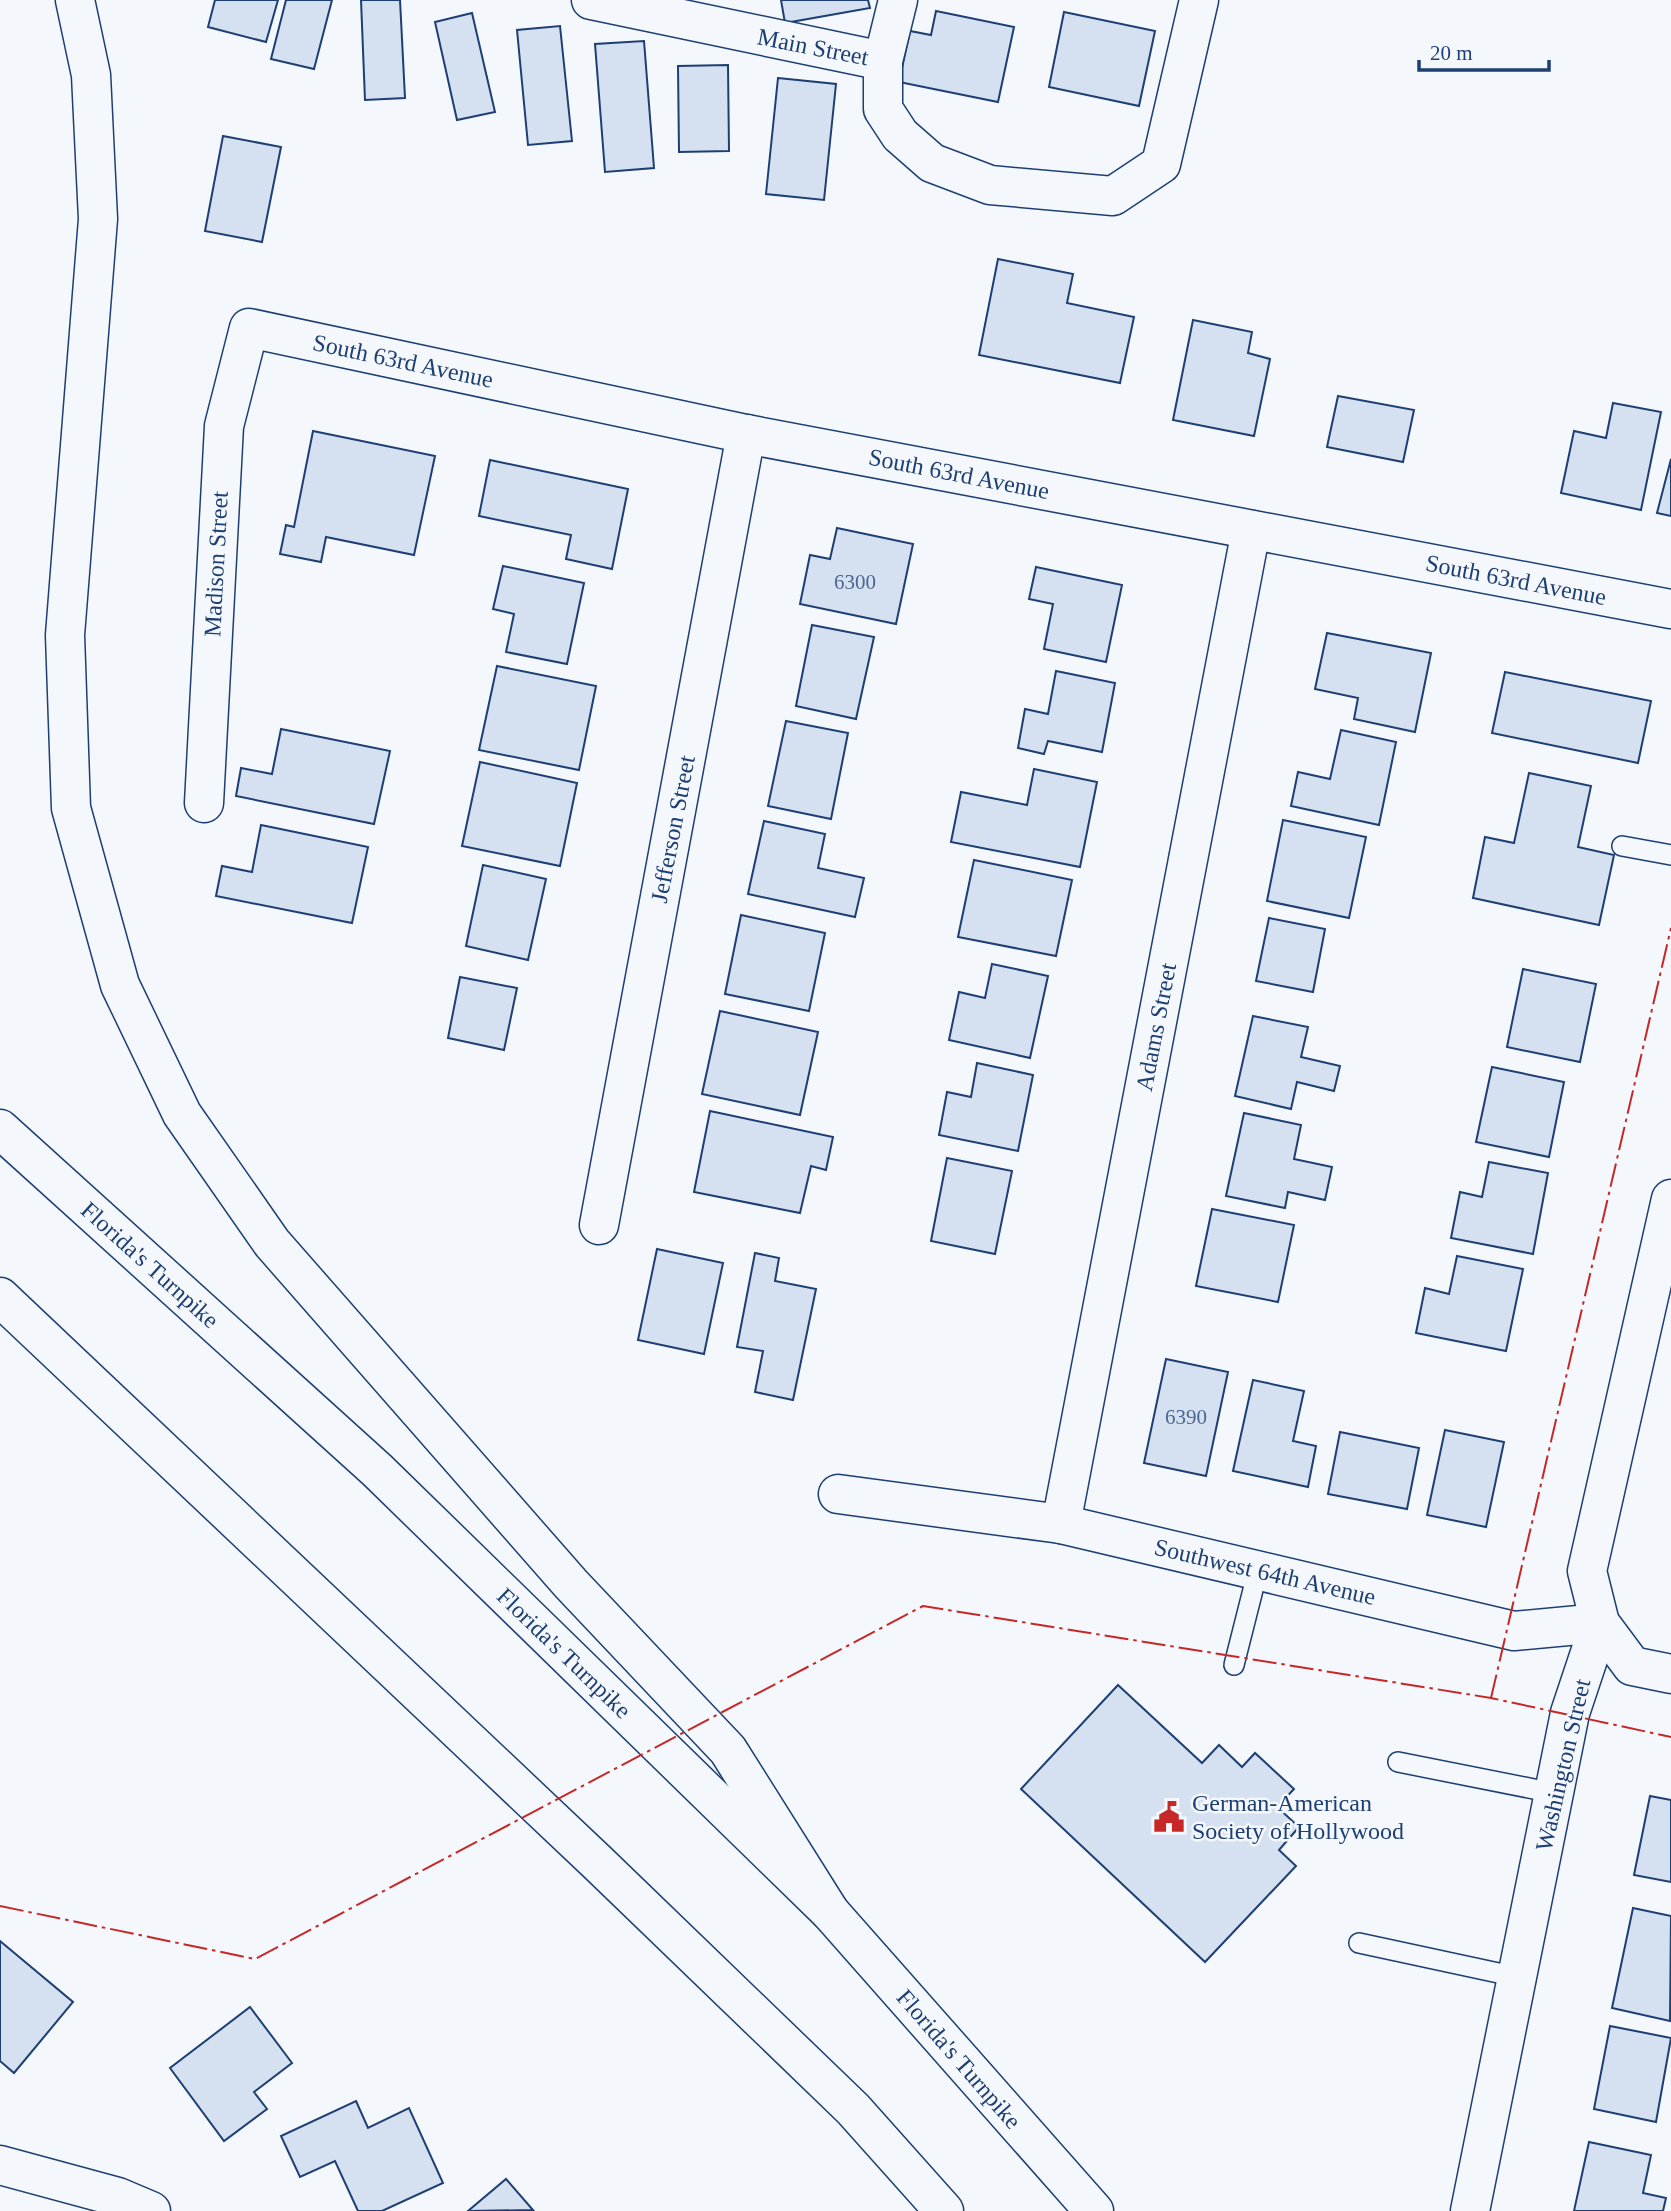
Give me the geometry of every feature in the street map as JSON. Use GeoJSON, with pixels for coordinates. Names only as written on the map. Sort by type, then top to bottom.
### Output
{"type":"FeatureCollection","features":[{"type":"Feature","properties":{"kind":"main road"},"geometry":{"type":"LineString","coordinates":[[75,0],[92,75],[98,219],[65,635],[71,808],[120,985],[182,1114],[272,1243],[571,1584],[728,1750],[830,1912]]}},
{"type":"Feature","properties":{"kind":"main road","name":"Main Street"},"geometry":{"type":"LineString","coordinates":[[591,0],[644,6],[883,61],[883,109],[900,135],[932,163],[990,185],[1113,196],[1161,164],[1199,0]]}},
{"type":"Feature","properties":{"kind":"main road"},"geometry":{"type":"LineString","coordinates":[[883,61],[898,0]]}},
{"type":"Feature","properties":{"kind":"main road","name":"South 63rd Avenue"},"geometry":{"type":"LineString","coordinates":[[249,328],[747,434],[1671,609]]}},
{"type":"Feature","properties":{"kind":"main road","name":"Madison Street"},"geometry":{"type":"LineString","coordinates":[[204,803],[223,426],[249,328]]}},
{"type":"Feature","properties":{"kind":"main road","name":"Jefferson Street"},"geometry":{"type":"LineString","coordinates":[[599,1224],[747,434]]}},
{"type":"Feature","properties":{"kind":"main road","name":"Adams Street"},"geometry":{"type":"LineString","coordinates":[[1062,1524],[1251,530]]}},
{"type":"Feature","properties":{"kind":"main road","name":"Florida's Turnpike"},"geometry":{"type":"LineString","coordinates":[[0,1129],[377,1470],[830,1912],[1094,2211]]}},
{"type":"Feature","properties":{"kind":"main road"},"geometry":{"type":"LineString","coordinates":[[1671,1199],[1587,1572],[1600,1623],[1632,1666],[1671,1674]]}},
{"type":"Feature","properties":{"kind":"main road"},"geometry":{"type":"LineString","coordinates":[[0,1297],[607,1871],[853,2109],[944,2211]]}},
{"type":"Feature","properties":{"kind":"main road","name":"Southwest 64th Avenue"},"geometry":{"type":"LineString","coordinates":[[838,1494],[1062,1524],[1514,1631],[1600,1623]]}},
{"type":"Feature","properties":{"kind":"main road","name":"Washington Street"},"geometry":{"type":"LineString","coordinates":[[1470,2211],[1570,1713],[1600,1623]]}},
{"type":"Feature","properties":{"kind":"main road"},"geometry":{"type":"LineString","coordinates":[[0,2165],[118,2197],[151,2211]]}},
{"type":"Feature","properties":{"kind":"lane"},"geometry":{"type":"LineString","coordinates":[[1622,846],[1671,855]]}},
{"type":"Feature","properties":{"kind":"lane"},"geometry":{"type":"LineString","coordinates":[[1234,1665],[1258,1570]]}},
{"type":"Feature","properties":{"kind":"lane"},"geometry":{"type":"LineString","coordinates":[[1398,1762],[1554,1793]]}},
{"type":"Feature","properties":{"kind":"lane"},"geometry":{"type":"LineString","coordinates":[[1359,1943],[1517,1977]]}},
{"type":"Feature","properties":{"kind":"building"},"geometry":{"type":"Polygon","coordinates":[[[215,0],[278,0],[266,42],[208,27],[215,0]]]}},
{"type":"Feature","properties":{"kind":"building"},"geometry":{"type":"Polygon","coordinates":[[[286,0],[332,0],[314,69],[271,59],[286,0]]]}},
{"type":"Feature","properties":{"kind":"building"},"geometry":{"type":"Polygon","coordinates":[[[361,0],[400,0],[405,98],[365,100],[361,0]]]}},
{"type":"Feature","properties":{"kind":"building"},"geometry":{"type":"Polygon","coordinates":[[[781,0],[868,0],[870,8],[785,23],[781,0]]]}},
{"type":"Feature","properties":{"kind":"building"},"geometry":{"type":"Polygon","coordinates":[[[936,11],[1014,27],[998,102],[899,82],[910,31],[931,35],[936,11]]]}},
{"type":"Feature","properties":{"kind":"building"},"geometry":{"type":"Polygon","coordinates":[[[1064,12],[1155,31],[1139,106],[1049,87],[1064,12]]]}},
{"type":"Feature","properties":{"kind":"building"},"geometry":{"type":"Polygon","coordinates":[[[472,13],[495,112],[457,120],[435,22],[472,13]]]}},
{"type":"Feature","properties":{"kind":"building"},"geometry":{"type":"Polygon","coordinates":[[[560,26],[572,141],[528,145],[517,30],[560,26]]]}},
{"type":"Feature","properties":{"kind":"building"},"geometry":{"type":"Polygon","coordinates":[[[644,41],[654,168],[605,172],[595,44],[644,41]]]}},
{"type":"Feature","properties":{"kind":"building"},"geometry":{"type":"Polygon","coordinates":[[[728,65],[729,151],[679,152],[678,66],[728,65]]]}},
{"type":"Feature","properties":{"kind":"building"},"geometry":{"type":"Polygon","coordinates":[[[778,78],[836,84],[824,200],[766,194],[778,78]]]}},
{"type":"Feature","properties":{"kind":"building"},"geometry":{"type":"Polygon","coordinates":[[[223,136],[281,147],[262,242],[205,231],[223,136]]]}},
{"type":"Feature","properties":{"kind":"building"},"geometry":{"type":"Polygon","coordinates":[[[998,259],[1073,274],[1067,303],[1134,317],[1120,383],[979,355],[998,259]]]}},
{"type":"Feature","properties":{"kind":"building"},"geometry":{"type":"Polygon","coordinates":[[[1193,320],[1252,332],[1248,353],[1270,359],[1254,436],[1173,420],[1193,320]]]}},
{"type":"Feature","properties":{"kind":"building"},"geometry":{"type":"Polygon","coordinates":[[[1338,396],[1414,410],[1403,462],[1327,447],[1338,396]]]}},
{"type":"Feature","properties":{"kind":"building"},"geometry":{"type":"Polygon","coordinates":[[[1613,403],[1661,412],[1641,510],[1561,493],[1574,431],[1606,438],[1613,403]]]}},
{"type":"Feature","properties":{"kind":"building"},"geometry":{"type":"Polygon","coordinates":[[[313,431],[435,456],[414,555],[326,537],[321,562],[280,554],[286,525],[294,527],[313,431]]]}},
{"type":"Feature","properties":{"kind":"building"},"geometry":{"type":"Polygon","coordinates":[[[1671,459],[1671,516],[1657,513],[1671,459]]]}},
{"type":"Feature","properties":{"kind":"building"},"geometry":{"type":"Polygon","coordinates":[[[490,460],[628,489],[612,569],[566,559],[571,535],[479,516],[490,460]]]}},
{"type":"Feature","properties":{"kind":"building"},"geometry":{"type":"Polygon","coordinates":[[[837,528],[913,544],[896,624],[800,604],[810,555],[830,559],[837,528]]]}},
{"type":"Feature","properties":{"kind":"building"},"geometry":{"type":"Polygon","coordinates":[[[503,566],[584,583],[567,664],[506,652],[514,614],[493,609],[503,566]]]}},
{"type":"Feature","properties":{"kind":"building"},"geometry":{"type":"Polygon","coordinates":[[[1036,567],[1122,585],[1106,662],[1044,649],[1053,604],[1029,599],[1036,567]]]}},
{"type":"Feature","properties":{"kind":"building"},"geometry":{"type":"Polygon","coordinates":[[[812,625],[874,637],[856,719],[796,706],[812,625]]]}},
{"type":"Feature","properties":{"kind":"building"},"geometry":{"type":"Polygon","coordinates":[[[1327,633],[1431,653],[1415,732],[1354,719],[1358,698],[1315,689],[1327,633]]]}},
{"type":"Feature","properties":{"kind":"building"},"geometry":{"type":"Polygon","coordinates":[[[497,666],[596,686],[579,770],[479,750],[497,666]]]}},
{"type":"Feature","properties":{"kind":"building"},"geometry":{"type":"Polygon","coordinates":[[[1056,671],[1115,683],[1102,752],[1048,741],[1044,754],[1018,748],[1025,709],[1048,714],[1056,671]]]}},
{"type":"Feature","properties":{"kind":"building"},"geometry":{"type":"Polygon","coordinates":[[[1505,672],[1651,701],[1638,763],[1492,733],[1505,672]]]}},
{"type":"Feature","properties":{"kind":"building"},"geometry":{"type":"Polygon","coordinates":[[[786,721],[848,733],[831,819],[768,806],[786,721]]]}},
{"type":"Feature","properties":{"kind":"building"},"geometry":{"type":"Polygon","coordinates":[[[281,729],[390,751],[374,824],[236,796],[241,768],[272,774],[281,729]]]}},
{"type":"Feature","properties":{"kind":"building"},"geometry":{"type":"Polygon","coordinates":[[[1341,730],[1396,742],[1379,825],[1291,806],[1298,772],[1330,779],[1341,730]]]}},
{"type":"Feature","properties":{"kind":"building"},"geometry":{"type":"Polygon","coordinates":[[[480,762],[577,783],[560,866],[462,846],[480,762]]]}},
{"type":"Feature","properties":{"kind":"building"},"geometry":{"type":"Polygon","coordinates":[[[1034,769],[1097,782],[1080,867],[951,842],[961,792],[1027,805],[1034,769]]]}},
{"type":"Feature","properties":{"kind":"building"},"geometry":{"type":"Polygon","coordinates":[[[1529,773],[1591,786],[1578,847],[1614,855],[1599,925],[1473,898],[1485,837],[1514,843],[1529,773]]]}},
{"type":"Feature","properties":{"kind":"building"},"geometry":{"type":"Polygon","coordinates":[[[1283,820],[1366,837],[1349,918],[1267,901],[1283,820]]]}},
{"type":"Feature","properties":{"kind":"building"},"geometry":{"type":"Polygon","coordinates":[[[764,821],[825,834],[818,868],[864,878],[855,917],[748,894],[764,821]]]}},
{"type":"Feature","properties":{"kind":"building"},"geometry":{"type":"Polygon","coordinates":[[[261,825],[368,847],[352,923],[216,896],[222,866],[252,872],[261,825]]]}},
{"type":"Feature","properties":{"kind":"building"},"geometry":{"type":"Polygon","coordinates":[[[974,860],[1072,880],[1056,956],[958,937],[974,860]]]}},
{"type":"Feature","properties":{"kind":"building"},"geometry":{"type":"Polygon","coordinates":[[[483,865],[546,879],[528,960],[466,946],[483,865]]]}},
{"type":"Feature","properties":{"kind":"building"},"geometry":{"type":"Polygon","coordinates":[[[741,915],[825,933],[809,1011],[725,994],[741,915]]]}},
{"type":"Feature","properties":{"kind":"building"},"geometry":{"type":"Polygon","coordinates":[[[1269,918],[1325,929],[1313,992],[1256,981],[1269,918]]]}},
{"type":"Feature","properties":{"kind":"building"},"geometry":{"type":"Polygon","coordinates":[[[992,964],[1048,976],[1030,1058],[949,1040],[959,992],[985,998],[992,964]]]}},
{"type":"Feature","properties":{"kind":"building"},"geometry":{"type":"Polygon","coordinates":[[[1523,969],[1596,984],[1580,1062],[1507,1047],[1523,969]]]}},
{"type":"Feature","properties":{"kind":"building"},"geometry":{"type":"Polygon","coordinates":[[[460,977],[517,988],[504,1050],[448,1038],[460,977]]]}},
{"type":"Feature","properties":{"kind":"building"},"geometry":{"type":"Polygon","coordinates":[[[720,1011],[818,1032],[800,1115],[702,1094],[720,1011]]]}},
{"type":"Feature","properties":{"kind":"building"},"geometry":{"type":"Polygon","coordinates":[[[1253,1016],[1308,1027],[1301,1057],[1340,1066],[1334,1091],[1297,1082],[1291,1109],[1235,1096],[1253,1016]]]}},
{"type":"Feature","properties":{"kind":"building"},"geometry":{"type":"Polygon","coordinates":[[[977,1063],[1033,1075],[1018,1151],[939,1135],[947,1092],[971,1097],[977,1063]]]}},
{"type":"Feature","properties":{"kind":"building"},"geometry":{"type":"Polygon","coordinates":[[[1492,1067],[1564,1082],[1549,1157],[1476,1142],[1492,1067]]]}},
{"type":"Feature","properties":{"kind":"building"},"geometry":{"type":"Polygon","coordinates":[[[710,1111],[833,1137],[826,1170],[811,1166],[800,1213],[694,1192],[710,1111]]]}},
{"type":"Feature","properties":{"kind":"building"},"geometry":{"type":"Polygon","coordinates":[[[1244,1113],[1301,1125],[1294,1159],[1332,1167],[1325,1200],[1288,1192],[1285,1208],[1226,1196],[1244,1113]]]}},
{"type":"Feature","properties":{"kind":"building"},"geometry":{"type":"Polygon","coordinates":[[[947,1158],[1012,1171],[995,1254],[931,1241],[947,1158]]]}},
{"type":"Feature","properties":{"kind":"building"},"geometry":{"type":"Polygon","coordinates":[[[1489,1162],[1548,1173],[1533,1254],[1451,1238],[1460,1192],[1482,1197],[1489,1162]]]}},
{"type":"Feature","properties":{"kind":"building"},"geometry":{"type":"Polygon","coordinates":[[[1212,1209],[1294,1225],[1278,1302],[1196,1286],[1212,1209]]]}},
{"type":"Feature","properties":{"kind":"building"},"geometry":{"type":"Polygon","coordinates":[[[657,1249],[723,1263],[704,1354],[638,1340],[657,1249]]]}},
{"type":"Feature","properties":{"kind":"building"},"geometry":{"type":"Polygon","coordinates":[[[755,1253],[779,1258],[775,1281],[816,1289],[793,1400],[755,1392],[763,1351],[737,1347],[755,1253]]]}},
{"type":"Feature","properties":{"kind":"building"},"geometry":{"type":"Polygon","coordinates":[[[1457,1256],[1523,1269],[1506,1351],[1416,1333],[1425,1288],[1449,1294],[1457,1256]]]}},
{"type":"Feature","properties":{"kind":"building"},"geometry":{"type":"Polygon","coordinates":[[[1166,1359],[1228,1372],[1206,1476],[1144,1463],[1166,1359]]]}},
{"type":"Feature","properties":{"kind":"building"},"geometry":{"type":"Polygon","coordinates":[[[1253,1380],[1304,1391],[1293,1441],[1316,1446],[1308,1487],[1233,1471],[1253,1380]]]}},
{"type":"Feature","properties":{"kind":"building"},"geometry":{"type":"Polygon","coordinates":[[[1445,1430],[1504,1442],[1486,1527],[1427,1515],[1445,1430]]]}},
{"type":"Feature","properties":{"kind":"building"},"geometry":{"type":"Polygon","coordinates":[[[1340,1432],[1419,1448],[1407,1509],[1328,1494],[1340,1432]]]}},
{"type":"Feature","properties":{"kind":"building","name":"German-American Society of Hollywood"},"geometry":{"type":"Polygon","coordinates":[[[1118,1685],[1202,1763],[1219,1745],[1242,1767],[1255,1753],[1294,1789],[1277,1807],[1299,1827],[1279,1850],[1296,1866],[1205,1962],[1021,1789],[1118,1685]]]}},
{"type":"Feature","properties":{"kind":"building"},"geometry":{"type":"Polygon","coordinates":[[[1650,1796],[1671,1800],[1671,1882],[1634,1875],[1650,1796]]]}},
{"type":"Feature","properties":{"kind":"building"},"geometry":{"type":"Polygon","coordinates":[[[1633,1908],[1671,1916],[1670,2021],[1612,2008],[1633,1908]]]}},
{"type":"Feature","properties":{"kind":"building"},"geometry":{"type":"Polygon","coordinates":[[[0,1941],[73,2002],[14,2073],[0,2061],[0,1941]]]}},
{"type":"Feature","properties":{"kind":"building"},"geometry":{"type":"Polygon","coordinates":[[[250,2007],[292,2063],[254,2092],[267,2109],[224,2141],[170,2068],[250,2007]]]}},
{"type":"Feature","properties":{"kind":"building"},"geometry":{"type":"Polygon","coordinates":[[[1610,2026],[1671,2038],[1656,2122],[1594,2109],[1610,2026]]]}},
{"type":"Feature","properties":{"kind":"building"},"geometry":{"type":"Polygon","coordinates":[[[356,2101],[368,2128],[409,2108],[443,2183],[382,2211],[358,2211],[335,2161],[300,2177],[281,2136],[356,2101]]]}},
{"type":"Feature","properties":{"kind":"building"},"geometry":{"type":"Polygon","coordinates":[[[1589,2142],[1651,2155],[1643,2193],[1666,2198],[1663,2211],[1574,2211],[1589,2142]]]}},
{"type":"Feature","properties":{"kind":"building"},"geometry":{"type":"Polygon","coordinates":[[[506,2179],[533,2210],[468,2211],[506,2179]]]}},
{"type":"Feature","properties":{"kind":"power"},"geometry":{"type":"LineString","coordinates":[[1491,1698],[1671,928]]}},
{"type":"Feature","properties":{"kind":"power"},"geometry":{"type":"LineString","coordinates":[[0,1906],[255,1959],[923,1606],[1491,1698],[1671,1737]]}},
{"type":"Feature","properties":{"kind":"place","name":"German-American Society of Hollywood"},"geometry":{"type":"Point","coordinates":[1169,1817]}}]}
